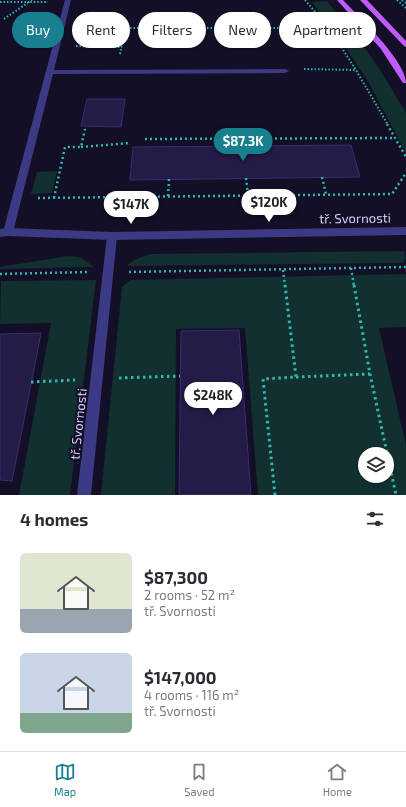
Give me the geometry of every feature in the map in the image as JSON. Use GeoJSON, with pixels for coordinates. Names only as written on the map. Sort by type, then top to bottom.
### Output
{"type":"FeatureCollection","features":[{"type":"Feature","properties":{"kind":"main road"},"geometry":{"type":"LineString","coordinates":[[340,0],[384,48],[406,81]]}},
{"type":"Feature","properties":{"kind":"main road"},"geometry":{"type":"LineString","coordinates":[[363,0],[406,45]]}},
{"type":"Feature","properties":{"kind":"street"},"geometry":{"type":"LineString","coordinates":[[64,14],[68,0]]}},
{"type":"Feature","properties":{"kind":"street"},"geometry":{"type":"LineString","coordinates":[[3,232],[50,72],[56,48]]}},
{"type":"Feature","properties":{"kind":"street"},"geometry":{"type":"LineString","coordinates":[[50,72],[285,71]]}},
{"type":"Feature","properties":{"kind":"street","name":"tř. Svornosti"},"geometry":{"type":"LineString","coordinates":[[3,232],[112,236],[406,231]]}},
{"type":"Feature","properties":{"kind":"street","name":"tř. Svornosti"},"geometry":{"type":"LineString","coordinates":[[84,495],[112,236]]}},
{"type":"Feature","properties":{"kind":"path"},"geometry":{"type":"LineString","coordinates":[[4,19],[32,0]]}},
{"type":"Feature","properties":{"kind":"path"},"geometry":{"type":"LineString","coordinates":[[305,0],[315,12]]}},
{"type":"Feature","properties":{"kind":"path"},"geometry":{"type":"LineString","coordinates":[[397,0],[406,8]]}},
{"type":"Feature","properties":{"kind":"path"},"geometry":{"type":"LineString","coordinates":[[402,0],[406,3]]}},
{"type":"Feature","properties":{"kind":"path"},"geometry":{"type":"LineString","coordinates":[[0,2],[52,2]]}},
{"type":"Feature","properties":{"kind":"path"},"geometry":{"type":"LineString","coordinates":[[130,28],[279,28]]}},
{"type":"Feature","properties":{"kind":"path"},"geometry":{"type":"LineString","coordinates":[[120,55],[122,48]]}},
{"type":"Feature","properties":{"kind":"path"},"geometry":{"type":"LineString","coordinates":[[342,48],[406,157]]}},
{"type":"Feature","properties":{"kind":"path"},"geometry":{"type":"LineString","coordinates":[[297,69],[356,70]]}},
{"type":"Feature","properties":{"kind":"path"},"geometry":{"type":"LineString","coordinates":[[81,147],[86,129]]}},
{"type":"Feature","properties":{"kind":"path"},"geometry":{"type":"LineString","coordinates":[[145,139],[395,138]]}},
{"type":"Feature","properties":{"kind":"path"},"geometry":{"type":"LineString","coordinates":[[54,198],[65,147],[130,143]]}},
{"type":"Feature","properties":{"kind":"path"},"geometry":{"type":"LineString","coordinates":[[31,198],[392,194],[406,173]]}},
{"type":"Feature","properties":{"kind":"path"},"geometry":{"type":"LineString","coordinates":[[322,177],[326,195]]}},
{"type":"Feature","properties":{"kind":"path"},"geometry":{"type":"LineString","coordinates":[[246,178],[248,195]]}},
{"type":"Feature","properties":{"kind":"path"},"geometry":{"type":"LineString","coordinates":[[168,196],[169,179]]}},
{"type":"Feature","properties":{"kind":"path"},"geometry":{"type":"LineString","coordinates":[[123,272],[406,267]]}},
{"type":"Feature","properties":{"kind":"path"},"geometry":{"type":"LineString","coordinates":[[351,268],[370,374],[396,495]]}},
{"type":"Feature","properties":{"kind":"path"},"geometry":{"type":"LineString","coordinates":[[283,270],[296,377]]}},
{"type":"Feature","properties":{"kind":"path"},"geometry":{"type":"LineString","coordinates":[[0,274],[90,272]]}},
{"type":"Feature","properties":{"kind":"path"},"geometry":{"type":"LineString","coordinates":[[275,495],[263,379],[370,374]]}},
{"type":"Feature","properties":{"kind":"path"},"geometry":{"type":"LineString","coordinates":[[114,378],[180,376]]}},
{"type":"Feature","properties":{"kind":"path"},"geometry":{"type":"LineString","coordinates":[[31,382],[81,380]]}},
{"type":"Feature","properties":{"kind":"green space"},"geometry":{"type":"Polygon","coordinates":[[[327,1],[336,12],[320,12],[312,2],[327,1]]]}},
{"type":"Feature","properties":{"kind":"green space"},"geometry":{"type":"Polygon","coordinates":[[[346,48],[365,48],[382,73],[406,113],[406,153],[368,81],[346,48]]]}},
{"type":"Feature","properties":{"kind":"green space"},"geometry":{"type":"Polygon","coordinates":[[[57,171],[52,193],[31,194],[37,172],[57,171]]]}},
{"type":"Feature","properties":{"kind":"green space"},"geometry":{"type":"Polygon","coordinates":[[[404,251],[406,259],[402,263],[127,266],[134,260],[150,254],[404,251]]]}},
{"type":"Feature","properties":{"kind":"green space"},"geometry":{"type":"Polygon","coordinates":[[[68,256],[80,257],[94,267],[0,269],[0,267],[68,256]]]}},
{"type":"Feature","properties":{"kind":"green space"},"geometry":{"type":"Polygon","coordinates":[[[406,274],[406,327],[379,328],[406,445],[406,495],[258,495],[245,328],[176,329],[175,495],[101,495],[122,287],[130,280],[406,274]]]}},
{"type":"Feature","properties":{"kind":"green space"},"geometry":{"type":"Polygon","coordinates":[[[96,280],[70,495],[19,495],[51,323],[0,324],[1,281],[96,280]]]}},
{"type":"Feature","properties":{"kind":"building"},"geometry":{"type":"Polygon","coordinates":[[[87,99],[125,99],[121,127],[81,126],[87,99]]]}},
{"type":"Feature","properties":{"kind":"building"},"geometry":{"type":"Polygon","coordinates":[[[351,145],[360,177],[130,180],[133,147],[351,145]]]}},
{"type":"Feature","properties":{"kind":"building"},"geometry":{"type":"Polygon","coordinates":[[[239,330],[251,495],[179,495],[181,331],[239,330]]]}},
{"type":"Feature","properties":{"kind":"building"},"geometry":{"type":"Polygon","coordinates":[[[41,333],[12,481],[0,480],[0,334],[41,333]]]}}]}
